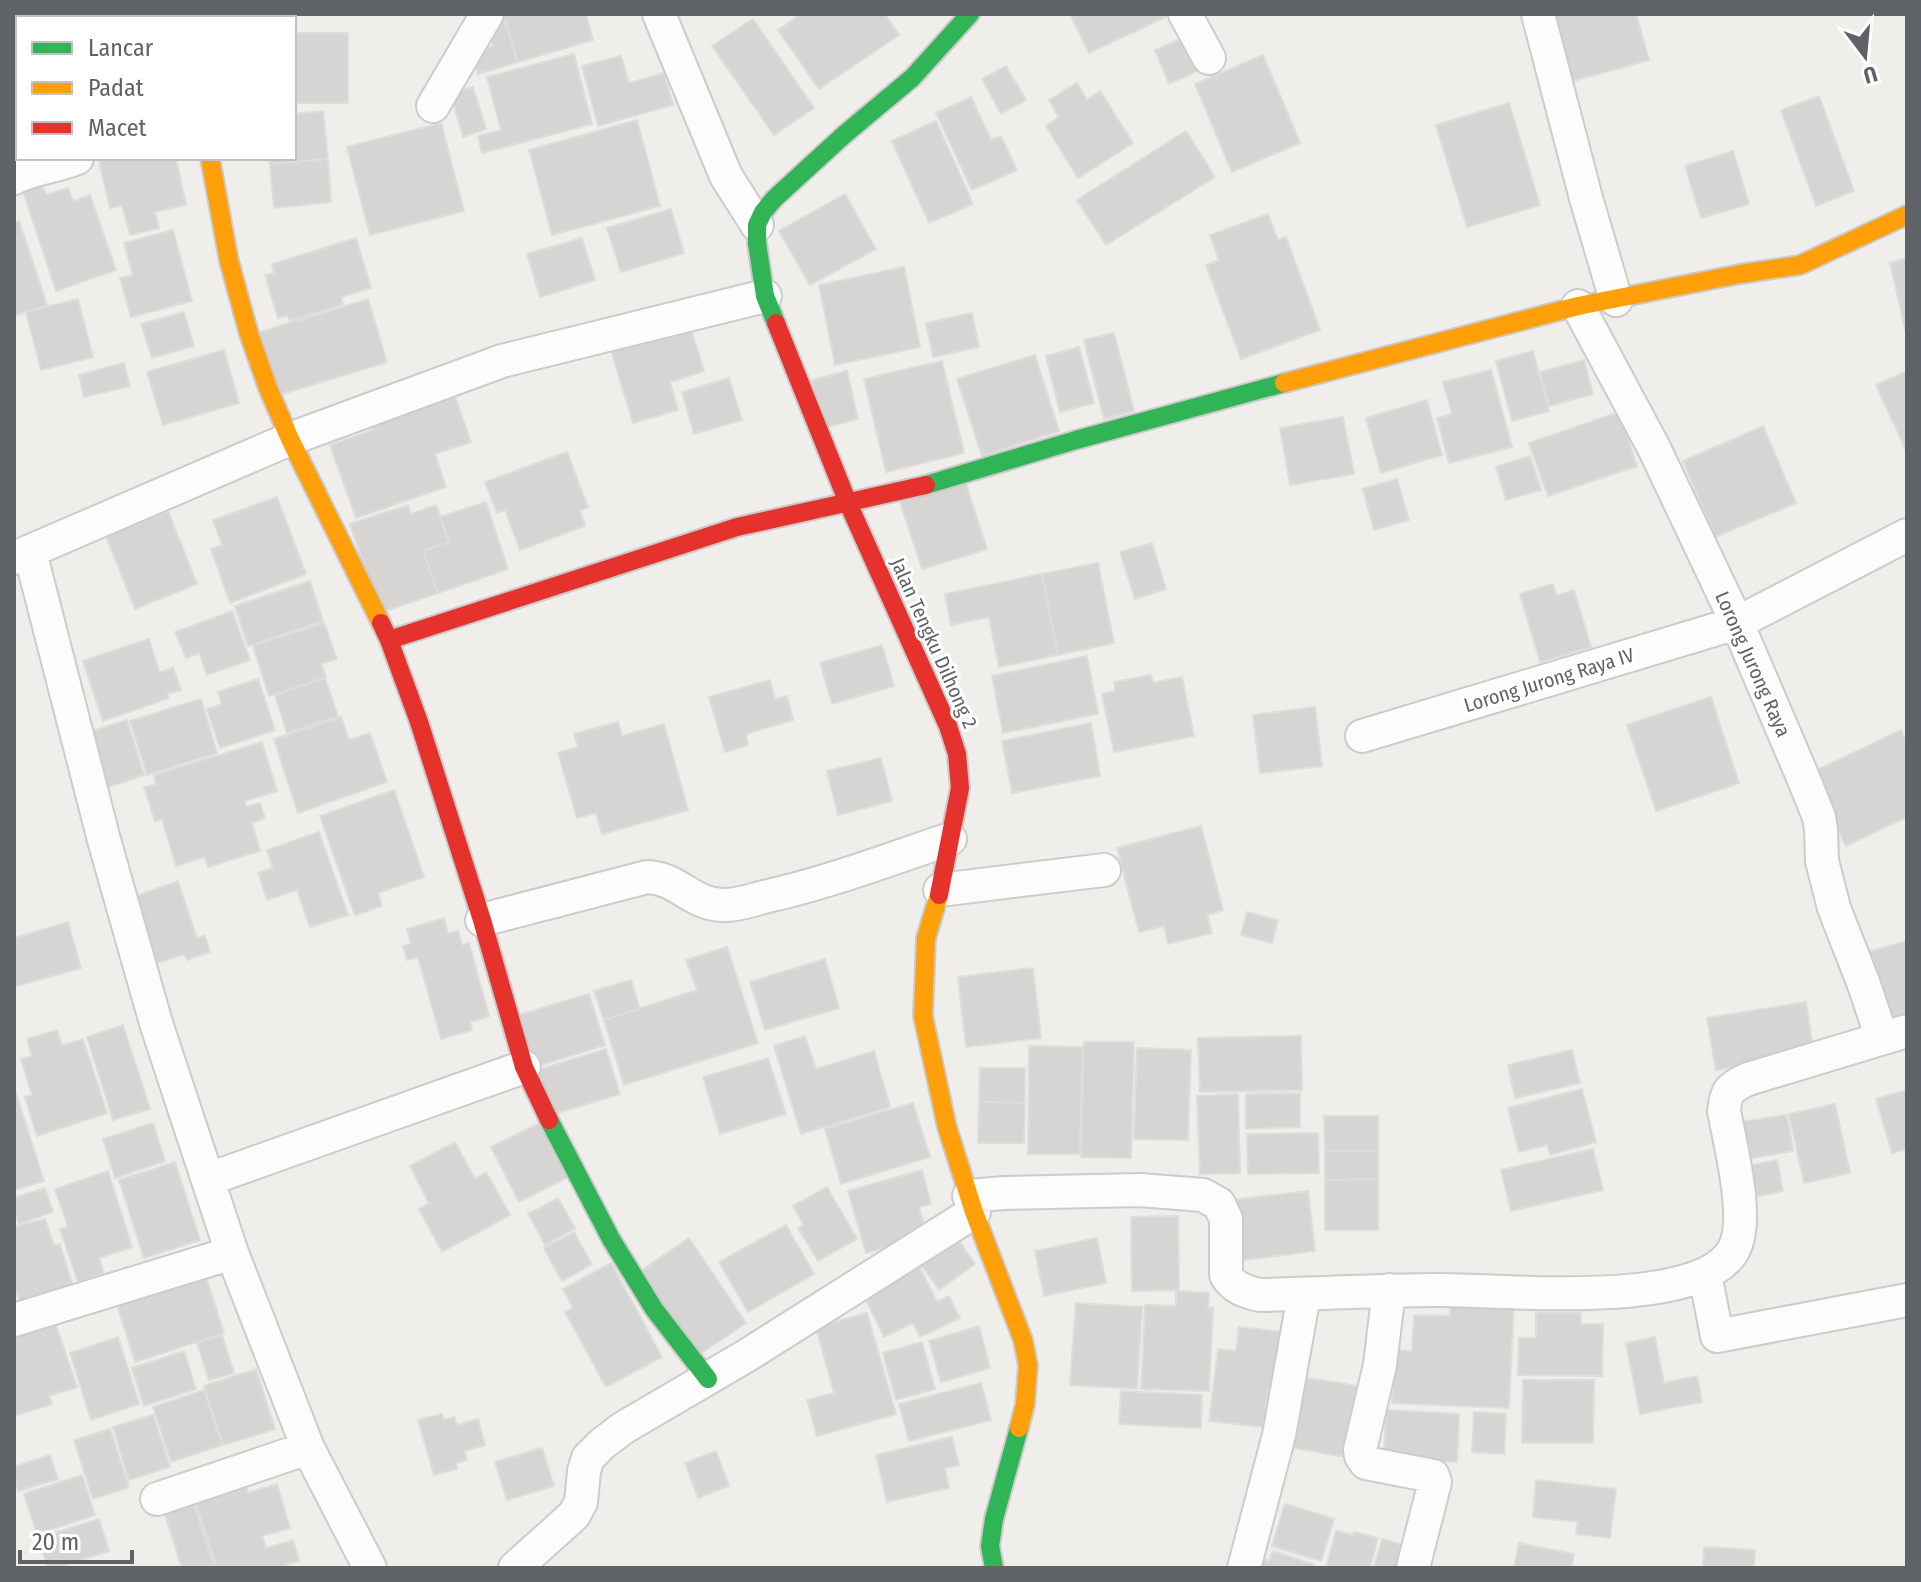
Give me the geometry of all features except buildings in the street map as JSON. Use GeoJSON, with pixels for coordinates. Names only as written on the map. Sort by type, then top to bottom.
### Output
{"type":"FeatureCollection","features":[{"type":"Feature","properties":{"kind":"street"},"geometry":{"type":"LineString","coordinates":[[433,106],[487,14]]}},
{"type":"Feature","properties":{"kind":"street"},"geometry":{"type":"LineString","coordinates":[[659,14],[726,176],[757,225]]}},
{"type":"Feature","properties":{"kind":"street"},"geometry":{"type":"LineString","coordinates":[[757,225],[775,198],[912,78],[941,26],[970,14]]}},
{"type":"Feature","properties":{"kind":"street"},"geometry":{"type":"LineString","coordinates":[[1185,14],[1209,58]]}},
{"type":"Feature","properties":{"kind":"street"},"geometry":{"type":"LineString","coordinates":[[1538,14],[1616,300]]}},
{"type":"Feature","properties":{"kind":"street"},"geometry":{"type":"LineString","coordinates":[[17,168],[51,167],[71,160]]}},
{"type":"Feature","properties":{"kind":"street"},"geometry":{"type":"LineString","coordinates":[[210,160],[229,261],[249,334],[290,439],[389,640],[419,722],[482,920],[524,1067],[611,1239],[654,1309],[708,1379]]}},
{"type":"Feature","properties":{"kind":"street"},"geometry":{"type":"LineString","coordinates":[[389,640],[737,527],[941,482],[1076,440],[1377,357],[1578,306],[1800,265],[1907,215]]}},
{"type":"Feature","properties":{"kind":"street","name":"Jalan Tengku Dilhong 2"},"geometry":{"type":"LineString","coordinates":[[757,225],[765,296],[848,503],[948,726],[957,754],[960,788],[940,890],[926,938],[923,1016],[947,1127],[1023,1340],[1028,1365],[1025,1405],[994,1519],[990,1546],[994,1568]]}},
{"type":"Feature","properties":{"kind":"street"},"geometry":{"type":"LineString","coordinates":[[370,1568],[308,1448],[232,1253],[156,1023],[22,555],[290,439],[502,361],[765,296]]}},
{"type":"Feature","properties":{"kind":"street","name":"Lorong Jurong Raya"},"geometry":{"type":"LineString","coordinates":[[1578,306],[1654,448],[1737,623],[1819,817],[1822,861],[1834,908],[1863,982],[1894,1035]]}},
{"type":"Feature","properties":{"kind":"street","name":"Lorong Jurong Raya IV"},"geometry":{"type":"LineString","coordinates":[[1362,736],[1737,623],[1907,535]]}},
{"type":"Feature","properties":{"kind":"street"},"geometry":{"type":"LineString","coordinates":[[482,920],[647,877],[660,877],[672,882],[692,897],[707,903],[728,905],[800,888],[950,839]]}},
{"type":"Feature","properties":{"kind":"street"},"geometry":{"type":"LineString","coordinates":[[940,890],[1104,870]]}},
{"type":"Feature","properties":{"kind":"street"},"geometry":{"type":"LineString","coordinates":[[515,1568],[574,1515],[581,1502],[588,1458],[602,1444],[623,1428],[708,1379],[972,1204],[1004,1193],[1140,1190],[1203,1195],[1219,1204],[1226,1219],[1226,1275],[1230,1282],[1245,1292],[1260,1295],[1468,1289],[1557,1294],[1677,1284],[1705,1274],[1723,1263],[1735,1248],[1740,1202],[1724,1111],[1729,1090],[1748,1079],[1894,1035]]}},
{"type":"Feature","properties":{"kind":"street"},"geometry":{"type":"LineString","coordinates":[[209,1179],[524,1067]]}},
{"type":"Feature","properties":{"kind":"street"},"geometry":{"type":"LineString","coordinates":[[14,1320],[232,1253]]}},
{"type":"Feature","properties":{"kind":"street"},"geometry":{"type":"LineString","coordinates":[[1705,1274],[1717,1336],[1907,1300]]}},
{"type":"Feature","properties":{"kind":"street"},"geometry":{"type":"LineString","coordinates":[[1389,1290],[1380,1365],[1360,1450],[1366,1463],[1433,1476],[1435,1482],[1413,1568]]}},
{"type":"Feature","properties":{"kind":"street"},"geometry":{"type":"LineString","coordinates":[[1244,1568],[1279,1435],[1304,1295]]}},
{"type":"Feature","properties":{"kind":"street"},"geometry":{"type":"LineString","coordinates":[[157,1499],[308,1448]]}},
{"type":"Feature","properties":{"kind":"traffic: fast"},"geometry":{"type":"LineString","coordinates":[[776,323],[765,296],[757,243],[757,225],[763,212],[845,134],[912,78],[970,14]]}},
{"type":"Feature","properties":{"kind":"traffic: fast"},"geometry":{"type":"LineString","coordinates":[[926,485],[1284,383]]}},
{"type":"Feature","properties":{"kind":"traffic: fast"},"geometry":{"type":"LineString","coordinates":[[549,1120],[611,1239],[654,1309],[708,1379]]}},
{"type":"Feature","properties":{"kind":"traffic: fast"},"geometry":{"type":"LineString","coordinates":[[994,1568],[990,1546],[994,1519],[1019,1428]]}},
{"type":"Feature","properties":{"kind":"traffic: slow"},"geometry":{"type":"LineString","coordinates":[[210,160],[229,261],[268,388],[381,623]]}},
{"type":"Feature","properties":{"kind":"traffic: slow"},"geometry":{"type":"LineString","coordinates":[[1284,383],[1578,306],[1800,265],[1907,215]]}},
{"type":"Feature","properties":{"kind":"traffic: slow"},"geometry":{"type":"LineString","coordinates":[[939,895],[926,938],[923,1016],[947,1127],[974,1212],[1023,1340],[1028,1365],[1025,1405],[1019,1428]]}},
{"type":"Feature","properties":{"kind":"traffic: jam"},"geometry":{"type":"LineString","coordinates":[[776,323],[848,503],[948,726],[957,754],[960,788],[939,895]]}},
{"type":"Feature","properties":{"kind":"traffic: jam"},"geometry":{"type":"LineString","coordinates":[[389,640],[737,527],[926,485]]}},
{"type":"Feature","properties":{"kind":"traffic: jam"},"geometry":{"type":"LineString","coordinates":[[381,623],[419,722],[482,920],[524,1067],[549,1120]]}}]}
